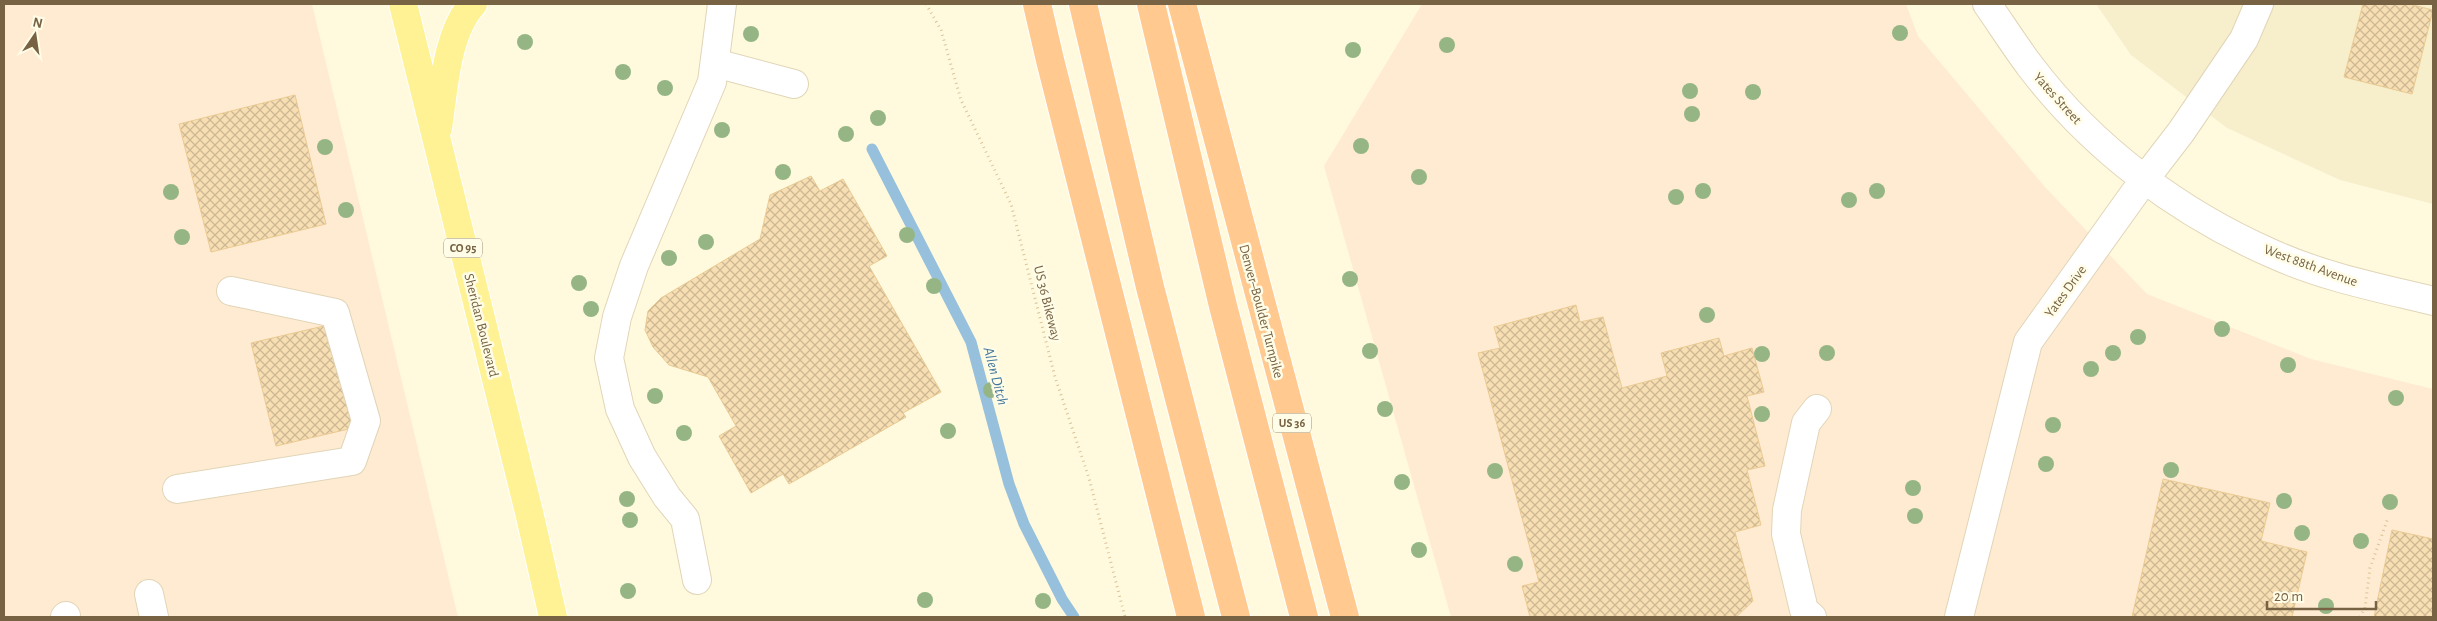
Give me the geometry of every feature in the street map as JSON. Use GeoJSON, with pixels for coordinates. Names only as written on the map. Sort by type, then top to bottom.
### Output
{"type":"FeatureCollection","features":[{"type":"Feature","properties":{"kind":"highway"},"geometry":{"type":"LineString","coordinates":[[1037,4],[1191,617]]}},
{"type":"Feature","properties":{"kind":"highway"},"geometry":{"type":"LineString","coordinates":[[1083,4],[1150,287],[1236,617]]}},
{"type":"Feature","properties":{"kind":"highway"},"geometry":{"type":"LineString","coordinates":[[1151,4],[1223,306],[1304,617]]}},
{"type":"Feature","properties":{"kind":"highway","name":"Denver–Boulder Turnpike"},"geometry":{"type":"LineString","coordinates":[[1182,4],[1345,617]]}},
{"type":"Feature","properties":{"kind":"main road","name":"Sheridan Boulevard"},"geometry":{"type":"LineString","coordinates":[[403,4],[529,512],[552,617]]}},
{"type":"Feature","properties":{"kind":"main road"},"geometry":{"type":"LineString","coordinates":[[436,142],[449,52],[467,10],[473,4]]}},
{"type":"Feature","properties":{"kind":"street"},"geometry":{"type":"LineString","coordinates":[[697,580],[685,518],[667,497],[642,457],[620,409],[609,358],[617,317],[634,266],[712,82],[722,4]]}},
{"type":"Feature","properties":{"kind":"street"},"geometry":{"type":"LineString","coordinates":[[1026,4],[1050,60]]}},
{"type":"Feature","properties":{"kind":"street","name":"Yates Street"},"geometry":{"type":"LineString","coordinates":[[1987,4],[2030,67],[2067,109],[2096,139],[2144,180]]}},
{"type":"Feature","properties":{"kind":"street","name":"Yates Drive"},"geometry":{"type":"LineString","coordinates":[[1960,617],[2028,342],[2144,180],[2181,132],[2244,40],[2259,4]]}},
{"type":"Feature","properties":{"kind":"street"},"geometry":{"type":"LineString","coordinates":[[715,63],[794,84]]}},
{"type":"Feature","properties":{"kind":"street","name":"West 88th Avenue"},"geometry":{"type":"LineString","coordinates":[[2144,180],[2201,217],[2274,255],[2352,281],[2433,301]]}},
{"type":"Feature","properties":{"kind":"street"},"geometry":{"type":"LineString","coordinates":[[177,489],[352,461],[366,421],[335,313],[231,291]]}},
{"type":"Feature","properties":{"kind":"street"},"geometry":{"type":"LineString","coordinates":[[1812,617],[1804,610],[1786,534],[1788,510],[1806,423],[1817,408]]}},
{"type":"Feature","properties":{"kind":"path","name":"US 36 Bikeway"},"geometry":{"type":"LineString","coordinates":[[926,4],[940,30],[961,100],[1011,204],[1054,377],[1089,478],[1125,617]]}},
{"type":"Feature","properties":{"kind":"path"},"geometry":{"type":"LineString","coordinates":[[2360,617],[2365,608],[2370,568],[2388,518]]}},
{"type":"Feature","properties":{"kind":"shaded area"},"geometry":{"type":"Polygon","coordinates":[[[4,4],[312,4],[458,617],[4,617],[4,4]]]}},
{"type":"Feature","properties":{"kind":"shaded area"},"geometry":{"type":"Polygon","coordinates":[[[1422,4],[1906,4],[1918,36],[2045,187],[2147,294],[2311,359],[2433,389],[2433,617],[1451,617],[1324,166],[1422,4]]]}},
{"type":"Feature","properties":{"kind":"shaded area"},"geometry":{"type":"Polygon","coordinates":[[[2096,4],[2433,4],[2433,204],[2340,180],[2227,128],[2131,55],[2096,4]]]}},
{"type":"Feature","properties":{"kind":"building"},"geometry":{"type":"Polygon","coordinates":[[[2363,4],[2409,4],[2433,10],[2412,94],[2344,77],[2363,4]]]}},
{"type":"Feature","properties":{"kind":"building"},"geometry":{"type":"Polygon","coordinates":[[[295,95],[326,224],[211,252],[179,124],[295,95]]]}},
{"type":"Feature","properties":{"kind":"building"},"geometry":{"type":"Polygon","coordinates":[[[811,176],[820,191],[843,179],[887,256],[869,266],[941,392],[903,413],[906,417],[789,484],[783,474],[751,493],[719,436],[736,426],[708,377],[669,365],[653,347],[645,330],[648,311],[661,298],[760,239],[770,195],[811,176]]]}},
{"type":"Feature","properties":{"kind":"building"},"geometry":{"type":"Polygon","coordinates":[[[1576,305],[1580,322],[1603,317],[1622,388],[1667,376],[1661,353],[1719,338],[1724,356],[1752,348],[1764,392],[1747,396],[1765,466],[1747,470],[1761,525],[1735,532],[1753,601],[1736,617],[1530,617],[1522,586],[1539,582],[1478,353],[1500,348],[1494,327],[1576,305]]]}},
{"type":"Feature","properties":{"kind":"building"},"geometry":{"type":"Polygon","coordinates":[[[328,325],[353,428],[276,446],[251,343],[328,325]]]}},
{"type":"Feature","properties":{"kind":"building"},"geometry":{"type":"Polygon","coordinates":[[[2163,479],[2270,503],[2261,541],[2307,552],[2292,617],[2132,617],[2163,479]]]}},
{"type":"Feature","properties":{"kind":"building"},"geometry":{"type":"Polygon","coordinates":[[[2392,530],[2433,539],[2433,617],[2374,617],[2392,530]]]}},
{"type":"Feature","properties":{"kind":"waterway","name":"Allen Ditch"},"geometry":{"type":"LineString","coordinates":[[872,149],[971,342],[1009,484],[1024,524],[1062,599],[1074,617]]}}]}
